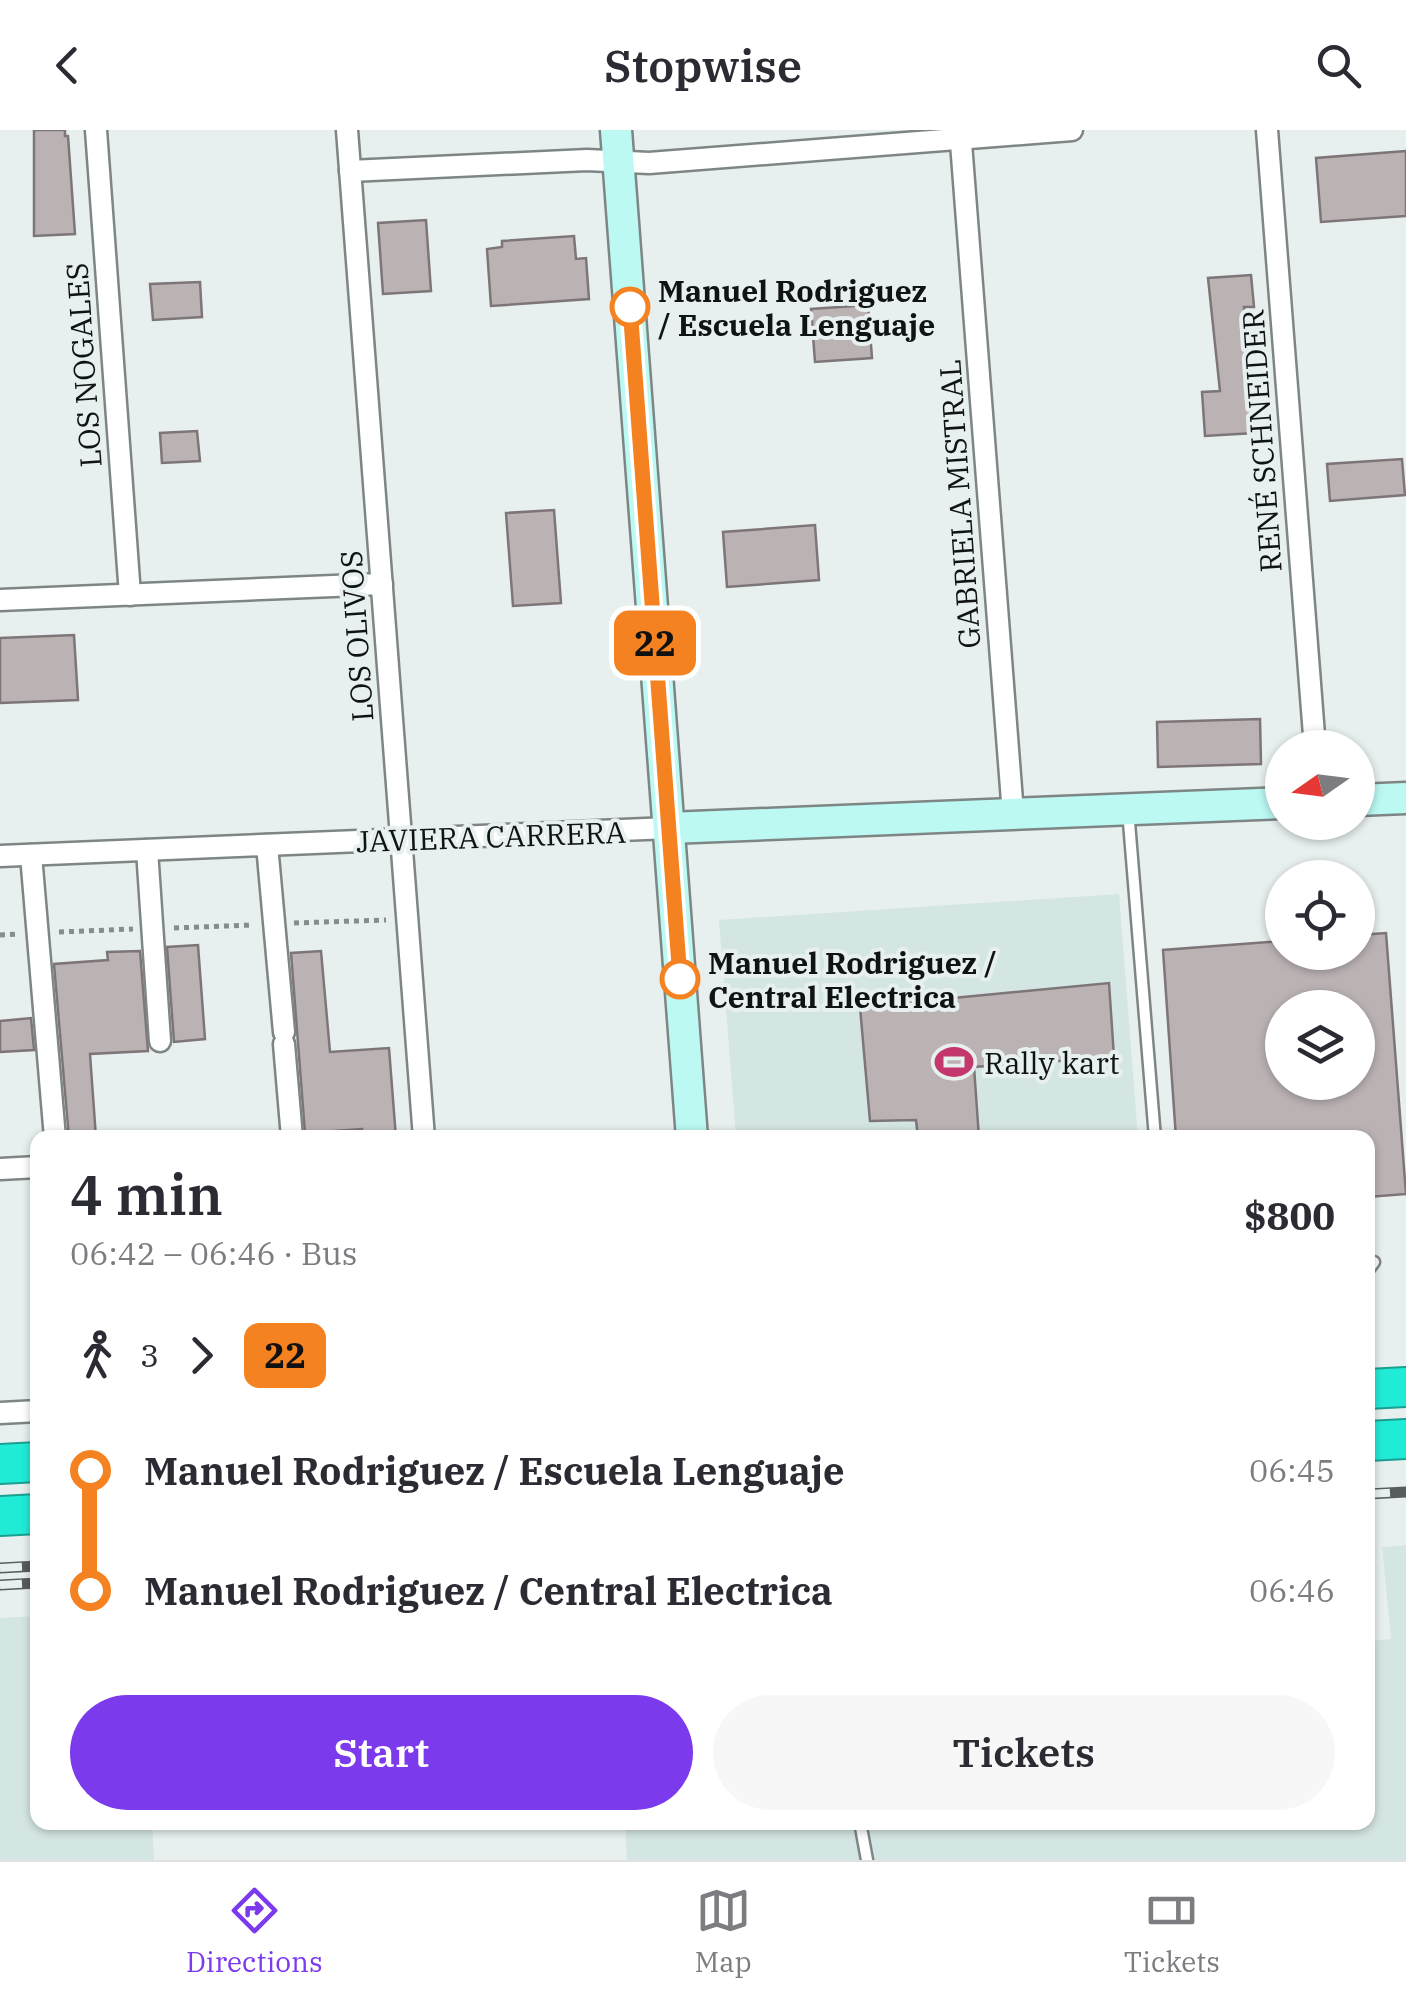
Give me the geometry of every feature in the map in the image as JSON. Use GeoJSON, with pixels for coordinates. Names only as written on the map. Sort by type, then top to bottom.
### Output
{"type":"FeatureCollection","features":[{"type":"Feature","properties":{"kind":"highway"},"geometry":{"type":"LineString","coordinates":[[1375,1389],[1406,1387]]}},
{"type":"Feature","properties":{"kind":"highway"},"geometry":{"type":"LineString","coordinates":[[1375,1441],[1406,1439]]}},
{"type":"Feature","properties":{"kind":"highway"},"geometry":{"type":"LineString","coordinates":[[0,1464],[30,1462]]}},
{"type":"Feature","properties":{"kind":"highway"},"geometry":{"type":"LineString","coordinates":[[0,1516],[30,1514]]}},
{"type":"Feature","properties":{"kind":"street","name":"LOS NOGALES"},"geometry":{"type":"LineString","coordinates":[[96,130],[130,595]]}},
{"type":"Feature","properties":{"kind":"street","name":"LOS OLIVOS"},"geometry":{"type":"LineString","coordinates":[[347,130],[423,1130]]}},
{"type":"Feature","properties":{"kind":"street"},"geometry":{"type":"LineString","coordinates":[[616,130],[691,1130]]}},
{"type":"Feature","properties":{"kind":"street"},"geometry":{"type":"LineString","coordinates":[[350,171],[587,160],[649,163],[961,135],[1072,130]]}},
{"type":"Feature","properties":{"kind":"street","name":"RENÉ SCHNEIDER"},"geometry":{"type":"LineString","coordinates":[[1267,130],[1314,730]]}},
{"type":"Feature","properties":{"kind":"street","name":"GABRIELA MISTRAL"},"geometry":{"type":"LineString","coordinates":[[961,135],[1013,814]]}},
{"type":"Feature","properties":{"kind":"street"},"geometry":{"type":"LineString","coordinates":[[0,600],[382,584]]}},
{"type":"Feature","properties":{"kind":"street"},"geometry":{"type":"LineString","coordinates":[[1375,799],[1406,798]]}},
{"type":"Feature","properties":{"kind":"street","name":"JAVIERA CARRERA"},"geometry":{"type":"LineString","coordinates":[[0,856],[1265,804]]}},
{"type":"Feature","properties":{"kind":"street"},"geometry":{"type":"LineString","coordinates":[[267,845],[291,1130]]}},
{"type":"Feature","properties":{"kind":"street"},"geometry":{"type":"LineString","coordinates":[[147,850],[160,1040]]}},
{"type":"Feature","properties":{"kind":"street"},"geometry":{"type":"LineString","coordinates":[[31,855],[54,1130]]}},
{"type":"Feature","properties":{"kind":"street"},"geometry":{"type":"LineString","coordinates":[[0,1168],[30,1166]]}},
{"type":"Feature","properties":{"kind":"street"},"geometry":{"type":"LineString","coordinates":[[0,1413],[30,1411]]}},
{"type":"Feature","properties":{"kind":"lane"},"geometry":{"type":"LineString","coordinates":[[1128,809],[1154,1130]]}},
{"type":"Feature","properties":{"kind":"lane"},"geometry":{"type":"LineString","coordinates":[[861,1830],[867,1860]]}},
{"type":"Feature","properties":{"kind":"path"},"geometry":{"type":"LineString","coordinates":[[0,935],[386,920]]}},
{"type":"Feature","properties":{"kind":"shaded area"},"geometry":{"type":"Polygon","coordinates":[[[1119,894],[1137,1130],[735,1130],[719,920],[1119,894]]]}},
{"type":"Feature","properties":{"kind":"shaded area"},"geometry":{"type":"Polygon","coordinates":[[[1406,1545],[1406,1860],[627,1860],[625,1830],[1375,1830],[1375,1640],[1391,1639],[1382,1547],[1406,1545]]]}},
{"type":"Feature","properties":{"kind":"shaded area"},"geometry":{"type":"Polygon","coordinates":[[[30,1616],[30,1830],[152,1830],[154,1860],[0,1860],[0,1618],[30,1616]]]}},
{"type":"Feature","properties":{"kind":"building"},"geometry":{"type":"Polygon","coordinates":[[[34,130],[65,130],[68,136],[75,234],[34,236],[34,130]]]}},
{"type":"Feature","properties":{"kind":"building"},"geometry":{"type":"Polygon","coordinates":[[[1406,151],[1406,216],[1321,222],[1316,158],[1406,151]]]}},
{"type":"Feature","properties":{"kind":"building"},"geometry":{"type":"Polygon","coordinates":[[[426,220],[431,291],[383,294],[378,223],[426,220]]]}},
{"type":"Feature","properties":{"kind":"building"},"geometry":{"type":"Polygon","coordinates":[[[574,236],[576,259],[586,258],[589,299],[491,306],[487,249],[502,247],[502,241],[574,236]]]}},
{"type":"Feature","properties":{"kind":"building"},"geometry":{"type":"Polygon","coordinates":[[[1251,275],[1254,307],[1244,307],[1254,433],[1205,436],[1202,392],[1220,391],[1208,278],[1251,275]]]}},
{"type":"Feature","properties":{"kind":"building"},"geometry":{"type":"Polygon","coordinates":[[[200,282],[202,317],[153,320],[150,284],[200,282]]]}},
{"type":"Feature","properties":{"kind":"building"},"geometry":{"type":"Polygon","coordinates":[[[868,305],[872,358],[815,362],[811,309],[868,305]]]}},
{"type":"Feature","properties":{"kind":"building"},"geometry":{"type":"Polygon","coordinates":[[[197,431],[200,461],[162,463],[160,433],[197,431]]]}},
{"type":"Feature","properties":{"kind":"building"},"geometry":{"type":"Polygon","coordinates":[[[1402,459],[1405,495],[1330,501],[1327,464],[1402,459]]]}},
{"type":"Feature","properties":{"kind":"building"},"geometry":{"type":"Polygon","coordinates":[[[554,510],[561,603],[513,606],[506,513],[554,510]]]}},
{"type":"Feature","properties":{"kind":"building"},"geometry":{"type":"Polygon","coordinates":[[[815,525],[819,580],[727,587],[723,532],[815,525]]]}},
{"type":"Feature","properties":{"kind":"building"},"geometry":{"type":"Polygon","coordinates":[[[74,635],[78,700],[0,703],[0,638],[74,635]]]}},
{"type":"Feature","properties":{"kind":"building"},"geometry":{"type":"Polygon","coordinates":[[[1260,719],[1261,764],[1158,767],[1157,722],[1260,719]]]}},
{"type":"Feature","properties":{"kind":"building"},"geometry":{"type":"Polygon","coordinates":[[[1386,933],[1406,1194],[1375,1196],[1375,1130],[1175,1130],[1163,950],[1265,942],[1265,970],[1375,970],[1375,934],[1386,933]]]}},
{"type":"Feature","properties":{"kind":"building"},"geometry":{"type":"Polygon","coordinates":[[[198,945],[205,1039],[174,1042],[167,947],[198,945]]]}},
{"type":"Feature","properties":{"kind":"building"},"geometry":{"type":"Polygon","coordinates":[[[140,951],[148,1051],[90,1054],[95,1130],[68,1130],[54,964],[108,960],[107,952],[140,951]]]}},
{"type":"Feature","properties":{"kind":"building"},"geometry":{"type":"Polygon","coordinates":[[[321,951],[330,1052],[389,1048],[395,1130],[305,1130],[291,953],[321,951]]]}},
{"type":"Feature","properties":{"kind":"building","name":"Rally kart"},"geometry":{"type":"Polygon","coordinates":[[[1109,983],[1114,1057],[974,1067],[978,1130],[917,1130],[916,1120],[870,1121],[860,1007],[1109,983]]]}},
{"type":"Feature","properties":{"kind":"building"},"geometry":{"type":"Polygon","coordinates":[[[31,1018],[34,1050],[0,1052],[0,1021],[31,1018]]]}},
{"type":"Feature","properties":{"kind":"railway"},"geometry":{"type":"LineString","coordinates":[[1375,1494],[1406,1492]]}},
{"type":"Feature","properties":{"kind":"railway"},"geometry":{"type":"LineString","coordinates":[[0,1568],[30,1566]]}},
{"type":"Feature","properties":{"kind":"railway"},"geometry":{"type":"LineString","coordinates":[[0,1585],[30,1583]]}},
{"type":"Feature","properties":{"kind":"bus line","name":"22"},"geometry":{"type":"LineString","coordinates":[[630,307],[680,979]]}},
{"type":"Feature","properties":{"kind":"place","name":"Manuel Rodriguez / Escuela Lenguaje"},"geometry":{"type":"Point","coordinates":[630,307]}},
{"type":"Feature","properties":{"kind":"place","name":"Manuel Rodriguez / Central Electrica"},"geometry":{"type":"Point","coordinates":[680,979]}},
{"type":"Feature","properties":{"kind":"place","name":"Rally kart"},"geometry":{"type":"Point","coordinates":[954,1062]}}]}
